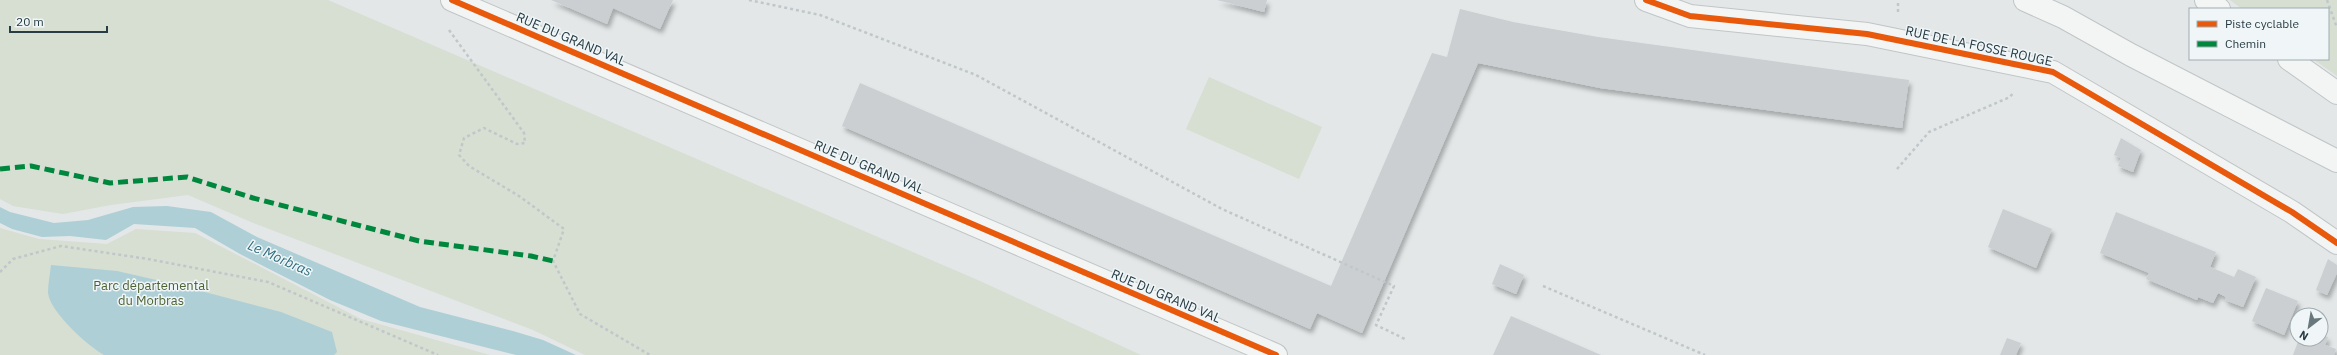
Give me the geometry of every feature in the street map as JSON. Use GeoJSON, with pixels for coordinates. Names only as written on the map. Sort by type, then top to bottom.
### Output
{"type":"FeatureCollection","features":[{"type":"Feature","properties":{"kind":"street","name":"RUE DU GRAND VAL"},"geometry":{"type":"LineString","coordinates":[[452,0],[1276,355]]}},
{"type":"Feature","properties":{"kind":"street","name":"RUE DE LA FOSSE ROUGE"},"geometry":{"type":"LineString","coordinates":[[1646,0],[1690,16],[1867,34],[2053,72],[2292,212],[2337,243]]}},
{"type":"Feature","properties":{"kind":"street"},"geometry":{"type":"LineString","coordinates":[[2025,0],[2063,17],[2132,55],[2337,161]]}},
{"type":"Feature","properties":{"kind":"street"},"geometry":{"type":"LineString","coordinates":[[2206,0],[2218,8]]}},
{"type":"Feature","properties":{"kind":"street"},"geometry":{"type":"LineString","coordinates":[[2290,60],[2337,93]]}},
{"type":"Feature","properties":{"kind":"path"},"geometry":{"type":"LineString","coordinates":[[749,0],[820,15],[976,75],[1222,209],[1394,286],[1376,325],[1407,340]]}},
{"type":"Feature","properties":{"kind":"path"},"geometry":{"type":"LineString","coordinates":[[2326,0],[2337,28]]}},
{"type":"Feature","properties":{"kind":"path"},"geometry":{"type":"LineString","coordinates":[[445,25],[524,133],[525,144],[517,144],[484,128],[464,138],[459,155],[470,166],[519,196],[564,229],[553,261],[580,314],[650,355]]}},
{"type":"Feature","properties":{"kind":"path"},"geometry":{"type":"LineString","coordinates":[[1897,169],[1929,132],[2010,97],[2035,68]]}},
{"type":"Feature","properties":{"kind":"path"},"geometry":{"type":"LineString","coordinates":[[0,272],[13,259],[61,246],[163,262],[268,282],[438,355]]}},
{"type":"Feature","properties":{"kind":"path"},"geometry":{"type":"LineString","coordinates":[[1543,286],[1704,355]]}},
{"type":"Feature","properties":{"kind":"green space"},"geometry":{"type":"Polygon","coordinates":[[[0,0],[328,0],[980,281],[1141,355],[585,355],[533,330],[251,222],[188,195],[111,205],[63,214],[13,206],[0,199],[0,0]]]}},
{"type":"Feature","properties":{"kind":"green space"},"geometry":{"type":"Polygon","coordinates":[[[2230,0],[2337,0],[2337,76],[2314,60],[2329,60],[2329,8],[2241,8],[2230,0]]]}},
{"type":"Feature","properties":{"kind":"green space"},"geometry":{"type":"Polygon","coordinates":[[[1209,77],[1322,127],[1299,179],[1186,129],[1209,77]]]}},
{"type":"Feature","properties":{"kind":"green space","name":"Parc départemental du Morbras"},"geometry":{"type":"Polygon","coordinates":[[[0,228],[39,239],[107,244],[136,229],[195,233],[361,319],[490,355],[0,355],[0,228]]]}},
{"type":"Feature","properties":{"kind":"water","name":"Le Morbras"},"geometry":{"type":"Polygon","coordinates":[[[167,206],[211,212],[257,237],[420,307],[543,340],[576,355],[516,355],[381,321],[330,300],[240,254],[195,228],[134,224],[106,240],[70,236],[42,237],[12,229],[0,223],[0,207],[10,212],[54,223],[88,220],[133,207],[167,206]]]}},
{"type":"Feature","properties":{"kind":"water"},"geometry":{"type":"Polygon","coordinates":[[[51,265],[117,271],[178,285],[281,312],[332,332],[337,352],[334,355],[104,355],[97,351],[62,319],[50,301],[48,293],[51,265]]]}},
{"type":"Feature","properties":{"kind":"building"},"geometry":{"type":"Polygon","coordinates":[[[551,0],[673,0],[660,29],[613,8],[607,24],[551,0]]]}},
{"type":"Feature","properties":{"kind":"building"},"geometry":{"type":"Polygon","coordinates":[[[1217,0],[1267,0],[1264,12],[1217,0]]]}},
{"type":"Feature","properties":{"kind":"building"},"geometry":{"type":"Polygon","coordinates":[[[1460,9],[1513,22],[1598,37],[1909,80],[1902,128],[1600,88],[1478,63],[1362,333],[1317,313],[1310,329],[842,126],[860,83],[1331,286],[1432,53],[1447,57],[1460,9]]]}},
{"type":"Feature","properties":{"kind":"building"},"geometry":{"type":"Polygon","coordinates":[[[2121,138],[2141,150],[2133,172],[2118,166],[2121,158],[2114,155],[2121,138]]]}},
{"type":"Feature","properties":{"kind":"building"},"geometry":{"type":"Polygon","coordinates":[[[2003,209],[2052,229],[2036,268],[1988,247],[2003,209]]]}},
{"type":"Feature","properties":{"kind":"building"},"geometry":{"type":"Polygon","coordinates":[[[2116,212],[2216,252],[2210,267],[2234,277],[2238,269],[2256,277],[2243,307],[2225,300],[2226,297],[2218,293],[2213,303],[2198,297],[2197,300],[2146,279],[2149,273],[2100,253],[2116,212]]]}},
{"type":"Feature","properties":{"kind":"building"},"geometry":{"type":"Polygon","coordinates":[[[2328,259],[2337,265],[2337,273],[2327,295],[2316,290],[2328,259]]]}},
{"type":"Feature","properties":{"kind":"building"},"geometry":{"type":"Polygon","coordinates":[[[1500,264],[1524,275],[1516,294],[1492,284],[1500,264]]]}},
{"type":"Feature","properties":{"kind":"building"},"geometry":{"type":"Polygon","coordinates":[[[2266,288],[2298,301],[2296,307],[2289,307],[2289,323],[2284,335],[2252,321],[2266,288]]]}},
{"type":"Feature","properties":{"kind":"building"},"geometry":{"type":"Polygon","coordinates":[[[1511,316],[1601,355],[1493,355],[1511,316]]]}},
{"type":"Feature","properties":{"kind":"building"},"geometry":{"type":"Polygon","coordinates":[[[2007,338],[2021,343],[2016,355],[2000,355],[2007,338]]]}},
{"type":"Feature","properties":{"kind":"building"},"geometry":{"type":"Polygon","coordinates":[[[2329,346],[2336,349],[2334,355],[2293,355],[2296,347],[2329,346]]]}},
{"type":"Feature","properties":{"kind":"marked path"},"geometry":{"type":"LineString","coordinates":[[0,169],[31,166],[110,183],[187,177],[253,198],[419,241],[531,256],[553,261]]}},
{"type":"Feature","properties":{"kind":"cycle path"},"geometry":{"type":"LineString","coordinates":[[452,0],[1276,355]]}},
{"type":"Feature","properties":{"kind":"cycle path"},"geometry":{"type":"LineString","coordinates":[[1646,0],[1690,16],[1867,34],[2053,72],[2292,212],[2337,243]]}}]}
